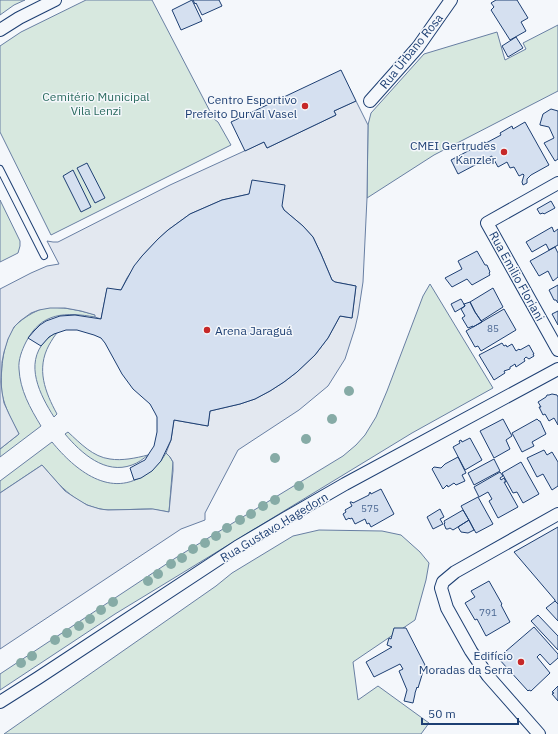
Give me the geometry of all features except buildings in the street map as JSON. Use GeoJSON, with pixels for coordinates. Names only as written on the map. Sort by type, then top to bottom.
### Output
{"type":"FeatureCollection","features":[{"type":"Feature","properties":{"kind":"street"},"geometry":{"type":"LineString","coordinates":[[0,30],[19,18],[55,0]]}},
{"type":"Feature","properties":{"kind":"street","name":"Rua Urbano Rosa"},"geometry":{"type":"LineString","coordinates":[[370,101],[418,47],[452,0]]}},
{"type":"Feature","properties":{"kind":"street","name":"Rua Emilio Floriani"},"geometry":{"type":"LineString","coordinates":[[558,183],[487,222],[558,350]]}},
{"type":"Feature","properties":{"kind":"street","name":"Rua Gustavo Hagedorn"},"geometry":{"type":"LineString","coordinates":[[0,702],[237,547],[345,484],[558,369]]}},
{"type":"Feature","properties":{"kind":"street"},"geometry":{"type":"LineString","coordinates":[[539,734],[488,676],[471,651],[447,608],[441,588],[443,582],[455,572],[558,514]]}},
{"type":"Feature","properties":{"kind":"lane"},"geometry":{"type":"LineString","coordinates":[[0,169],[44,256]]}},
{"type":"Feature","properties":{"kind":"green space"},"geometry":{"type":"Polygon","coordinates":[[[0,0],[25,0],[14,5],[0,15],[0,0]]]}},
{"type":"Feature","properties":{"kind":"green space","name":"Cemitério Municipal Vila Lenzi"},"geometry":{"type":"Polygon","coordinates":[[[86,0],[152,0],[214,119],[218,122],[231,145],[51,235],[0,132],[0,46],[21,32],[86,0]]]}},
{"type":"Feature","properties":{"kind":"green space"},"geometry":{"type":"Polygon","coordinates":[[[558,25],[558,91],[434,155],[367,198],[368,125],[371,113],[424,54],[497,32],[505,60],[526,49],[523,43],[558,25]]]}},
{"type":"Feature","properties":{"kind":"green space"},"geometry":{"type":"Polygon","coordinates":[[[0,200],[20,241],[20,246],[18,253],[0,262],[0,200]]]}},
{"type":"Feature","properties":{"kind":"green space"},"geometry":{"type":"Polygon","coordinates":[[[430,284],[493,388],[412,433],[115,614],[0,690],[0,674],[177,557],[343,456],[356,445],[365,435],[376,417],[423,296],[430,284]]]}},
{"type":"Feature","properties":{"kind":"green space"},"geometry":{"type":"Polygon","coordinates":[[[44,308],[70,309],[96,315],[95,317],[84,315],[55,316],[39,325],[32,332],[22,352],[19,362],[19,369],[21,384],[29,406],[41,426],[0,457],[0,449],[19,434],[11,419],[2,394],[1,378],[7,341],[18,323],[36,311],[44,308]]]}},
{"type":"Feature","properties":{"kind":"green space"},"geometry":{"type":"Polygon","coordinates":[[[58,332],[49,345],[43,363],[46,389],[57,414],[54,417],[39,389],[35,369],[39,350],[45,341],[58,332]]]}},
{"type":"Feature","properties":{"kind":"green space"},"geometry":{"type":"Polygon","coordinates":[[[68,432],[87,449],[104,458],[115,460],[148,455],[132,465],[112,467],[103,465],[86,455],[78,448],[65,434],[68,432]]]}},
{"type":"Feature","properties":{"kind":"green space"},"geometry":{"type":"Polygon","coordinates":[[[52,442],[71,462],[83,471],[95,478],[107,482],[120,483],[134,481],[155,467],[166,453],[173,462],[169,512],[151,509],[108,510],[88,505],[70,495],[42,465],[0,493],[0,481],[52,442]]]}},
{"type":"Feature","properties":{"kind":"green space"},"geometry":{"type":"Polygon","coordinates":[[[319,530],[382,531],[401,535],[420,552],[429,563],[415,620],[353,662],[358,700],[378,686],[429,723],[421,734],[4,734],[216,586],[232,573],[293,536],[319,530]]]}},
{"type":"Feature","properties":{"kind":"shaded area"},"geometry":{"type":"Polygon","coordinates":[[[356,101],[368,125],[367,198],[363,282],[355,328],[345,359],[328,386],[299,410],[238,450],[205,513],[205,520],[181,529],[0,649],[0,493],[42,465],[65,491],[87,505],[108,510],[153,509],[169,512],[173,462],[166,453],[171,440],[174,420],[208,426],[210,411],[255,399],[284,382],[315,355],[328,338],[340,316],[352,318],[356,286],[335,282],[332,280],[313,237],[303,226],[284,210],[282,206],[249,194],[222,200],[190,214],[168,230],[142,256],[127,278],[121,290],[107,289],[101,319],[95,317],[95,315],[81,311],[65,308],[50,308],[31,313],[14,327],[4,352],[1,382],[4,403],[19,434],[0,449],[0,289],[47,266],[59,264],[47,241],[58,242],[170,185],[264,142],[267,148],[336,115],[334,111],[356,101]]]}},
{"type":"Feature","properties":{"kind":"place","name":"Centro Esportivo Prefeito Durval Vasel"},"geometry":{"type":"Point","coordinates":[305,106]}},
{"type":"Feature","properties":{"kind":"place","name":"CMEI Gertrudes Kanzler"},"geometry":{"type":"Point","coordinates":[504,152]}},
{"type":"Feature","properties":{"kind":"place","name":"Arena Jaraguá"},"geometry":{"type":"Point","coordinates":[207,330]}},
{"type":"Feature","properties":{"kind":"place","name":"Edifício Moradas da Serra"},"geometry":{"type":"Point","coordinates":[521,662]}}]}
